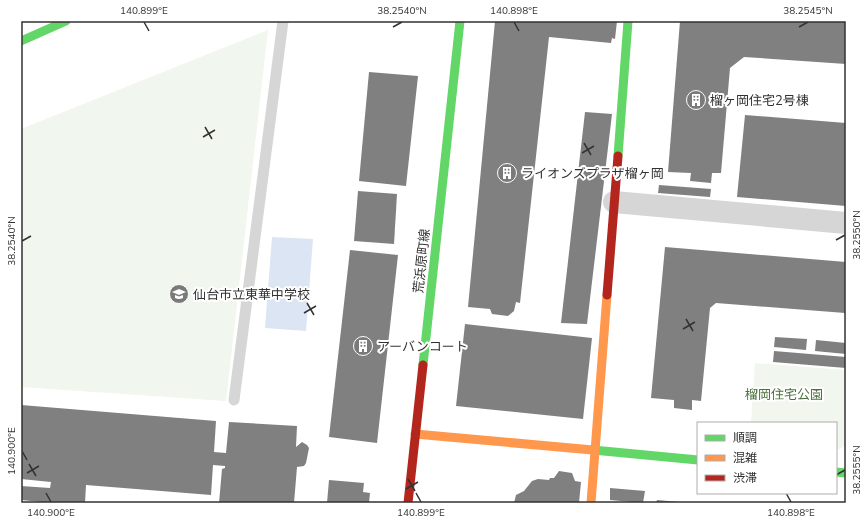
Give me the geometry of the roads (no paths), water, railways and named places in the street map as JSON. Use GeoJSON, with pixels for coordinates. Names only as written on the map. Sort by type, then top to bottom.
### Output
{"type":"FeatureCollection","features":[{"type":"Feature","properties":{"kind":"street"},"geometry":{"type":"LineString","coordinates":[[21,41],[66,21]]}},
{"type":"Feature","properties":{"kind":"street","name":"荒浜原町線"},"geometry":{"type":"LineString","coordinates":[[408,503],[460,21]]}},
{"type":"Feature","properties":{"kind":"street"},"geometry":{"type":"LineString","coordinates":[[591,503],[628,21]]}},
{"type":"Feature","properties":{"kind":"street"},"geometry":{"type":"LineString","coordinates":[[614,202],[846,223]]}},
{"type":"Feature","properties":{"kind":"street"},"geometry":{"type":"LineString","coordinates":[[415,434],[697,460]]}},
{"type":"Feature","properties":{"kind":"lane"},"geometry":{"type":"LineString","coordinates":[[234,400],[283,21]]}},
{"type":"Feature","properties":{"kind":"place","name":"榴ヶ岡住宅2号棟"},"geometry":{"type":"Point","coordinates":[696,100]}},
{"type":"Feature","properties":{"kind":"place","name":"ライオンズプラザ榴ヶ岡"},"geometry":{"type":"Point","coordinates":[507,173]}},
{"type":"Feature","properties":{"kind":"place","name":"仙台市立東華中学校"},"geometry":{"type":"Point","coordinates":[179,294]}},
{"type":"Feature","properties":{"kind":"place","name":"アーバンコート"},"geometry":{"type":"Point","coordinates":[363,346]}},
{"type":"Feature","properties":{"kind":"park label","name":"榴岡住宅公園"},"geometry":{"type":"Point","coordinates":[784,394]}}]}
